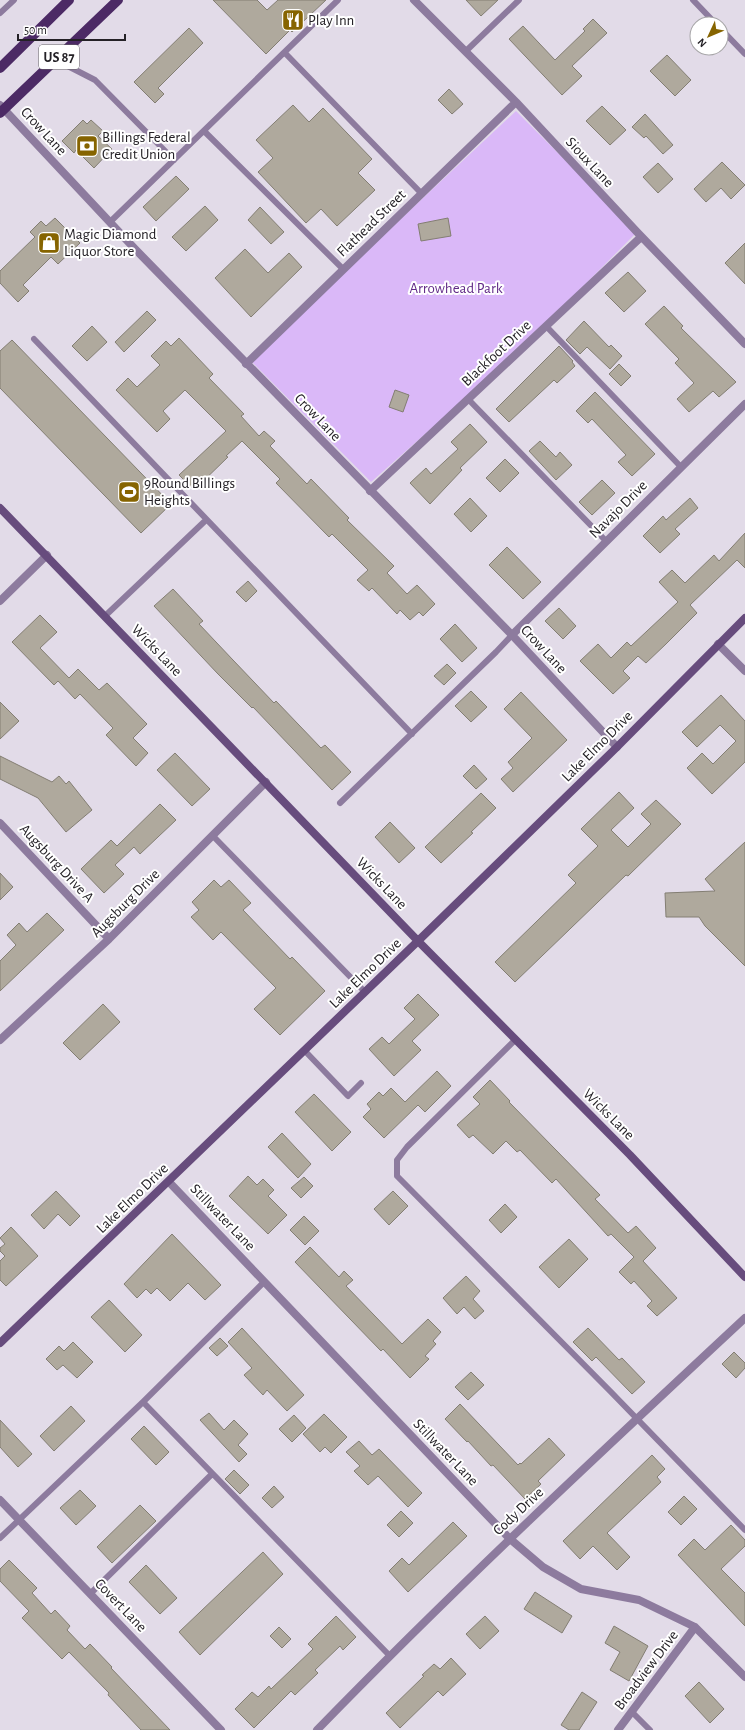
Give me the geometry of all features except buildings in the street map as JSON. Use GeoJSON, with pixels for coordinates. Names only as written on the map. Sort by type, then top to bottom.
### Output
{"type":"FeatureCollection","features":[{"type":"Feature","properties":{"kind":"main road","name":"US 87"},"geometry":{"type":"LineString","coordinates":[[0,68],[69,0]]}},
{"type":"Feature","properties":{"kind":"main road","name":"US 87"},"geometry":{"type":"LineString","coordinates":[[1,109],[56,60],[118,0]]}},
{"type":"Feature","properties":{"kind":"main road","name":"Wicks Lane"},"geometry":{"type":"LineString","coordinates":[[0,508],[418,941],[630,1155],[745,1277]]}},
{"type":"Feature","properties":{"kind":"main road","name":"Lake Elmo Drive"},"geometry":{"type":"LineString","coordinates":[[0,1343],[305,1051],[616,747],[745,618]]}},
{"type":"Feature","properties":{"kind":"street","name":"Sioux Lane"},"geometry":{"type":"LineString","coordinates":[[414,0],[516,102],[641,237],[745,344]]}},
{"type":"Feature","properties":{"kind":"street","name":"Flathead Street"},"geometry":{"type":"LineString","coordinates":[[246,364],[516,102]]}},
{"type":"Feature","properties":{"kind":"street","name":"Crow Lane"},"geometry":{"type":"LineString","coordinates":[[1,109],[246,364],[512,635],[616,747]]}},
{"type":"Feature","properties":{"kind":"street","name":"Blackfoot Drive"},"geometry":{"type":"LineString","coordinates":[[370,491],[641,237]]}},
{"type":"Feature","properties":{"kind":"street","name":"Navajo Drive"},"geometry":{"type":"LineString","coordinates":[[512,635],[745,404]]}},
{"type":"Feature","properties":{"kind":"street"},"geometry":{"type":"LineString","coordinates":[[0,602],[47,556]]}},
{"type":"Feature","properties":{"kind":"street"},"geometry":{"type":"LineString","coordinates":[[718,644],[745,671]]}},
{"type":"Feature","properties":{"kind":"street","name":"Augsburg Drive"},"geometry":{"type":"LineString","coordinates":[[0,1040],[109,939],[266,782]]}},
{"type":"Feature","properties":{"kind":"street","name":"Augsburg Drive A"},"geometry":{"type":"LineString","coordinates":[[0,823],[109,939]]}},
{"type":"Feature","properties":{"kind":"street","name":"Stillwater Lane"},"geometry":{"type":"LineString","coordinates":[[169,1182],[509,1538],[544,1567],[581,1589],[639,1600],[695,1627],[745,1677]]}},
{"type":"Feature","properties":{"kind":"street","name":"Cody Drive"},"geometry":{"type":"LineString","coordinates":[[316,1730],[389,1655],[509,1538],[745,1318]]}},
{"type":"Feature","properties":{"kind":"street","name":"Covert Lane"},"geometry":{"type":"LineString","coordinates":[[0,1500],[221,1730]]}},
{"type":"Feature","properties":{"kind":"street","name":"Broadview Drive"},"geometry":{"type":"LineString","coordinates":[[618,1730],[695,1627]]}},
{"type":"Feature","properties":{"kind":"lane"},"geometry":{"type":"LineString","coordinates":[[0,13],[14,0]]}},
{"type":"Feature","properties":{"kind":"lane"},"geometry":{"type":"LineString","coordinates":[[110,222],[338,0]]}},
{"type":"Feature","properties":{"kind":"lane"},"geometry":{"type":"LineString","coordinates":[[466,52],[519,0]]}},
{"type":"Feature","properties":{"kind":"lane"},"geometry":{"type":"LineString","coordinates":[[693,0],[708,16]]}},
{"type":"Feature","properties":{"kind":"lane"},"geometry":{"type":"LineString","coordinates":[[729,38],[745,54]]}},
{"type":"Feature","properties":{"kind":"lane"},"geometry":{"type":"LineString","coordinates":[[285,53],[422,194]]}},
{"type":"Feature","properties":{"kind":"lane"},"geometry":{"type":"LineString","coordinates":[[56,60],[95,80],[174,160]]}},
{"type":"Feature","properties":{"kind":"lane"},"geometry":{"type":"LineString","coordinates":[[204,132],[344,269]]}},
{"type":"Feature","properties":{"kind":"lane"},"geometry":{"type":"LineString","coordinates":[[546,326],[681,467]]}},
{"type":"Feature","properties":{"kind":"lane"},"geometry":{"type":"LineString","coordinates":[[34,340],[412,734]]}},
{"type":"Feature","properties":{"kind":"lane"},"geometry":{"type":"LineString","coordinates":[[468,399],[606,541]]}},
{"type":"Feature","properties":{"kind":"lane"},"geometry":{"type":"LineString","coordinates":[[105,616],[206,520]]}},
{"type":"Feature","properties":{"kind":"lane"},"geometry":{"type":"LineString","coordinates":[[340,803],[512,635]]}},
{"type":"Feature","properties":{"kind":"lane"},"geometry":{"type":"LineString","coordinates":[[213,836],[365,992]]}},
{"type":"Feature","properties":{"kind":"lane"},"geometry":{"type":"LineString","coordinates":[[516,1039],[407,1147],[397,1160],[397,1176],[745,1530]]}},
{"type":"Feature","properties":{"kind":"lane"},"geometry":{"type":"LineString","coordinates":[[305,1051],[348,1096],[361,1083]]}},
{"type":"Feature","properties":{"kind":"lane"},"geometry":{"type":"LineString","coordinates":[[0,1538],[143,1402],[264,1282]]}},
{"type":"Feature","properties":{"kind":"lane"},"geometry":{"type":"LineString","coordinates":[[143,1402],[389,1655]]}},
{"type":"Feature","properties":{"kind":"lane"},"geometry":{"type":"LineString","coordinates":[[90,1594],[212,1474]]}},
{"type":"Feature","properties":{"kind":"lane"},"geometry":{"type":"LineString","coordinates":[[632,1712],[650,1730]]}},
{"type":"Feature","properties":{"kind":"green space","name":"Arrowhead Park"},"geometry":{"type":"Polygon","coordinates":[[[516,111],[637,232],[522,348],[371,482],[250,360],[516,111]]]}},
{"type":"Feature","properties":{"kind":"place","name":"Play Inn"},"geometry":{"type":"Point","coordinates":[293,20]}},
{"type":"Feature","properties":{"kind":"place","name":"Billings Federal Credit Union"},"geometry":{"type":"Point","coordinates":[87,146]}},
{"type":"Feature","properties":{"kind":"place","name":"Magic Diamond Liquor Store"},"geometry":{"type":"Point","coordinates":[49,243]}},
{"type":"Feature","properties":{"kind":"place","name":"9Round Billings Heights"},"geometry":{"type":"Point","coordinates":[129,492]}}]}
